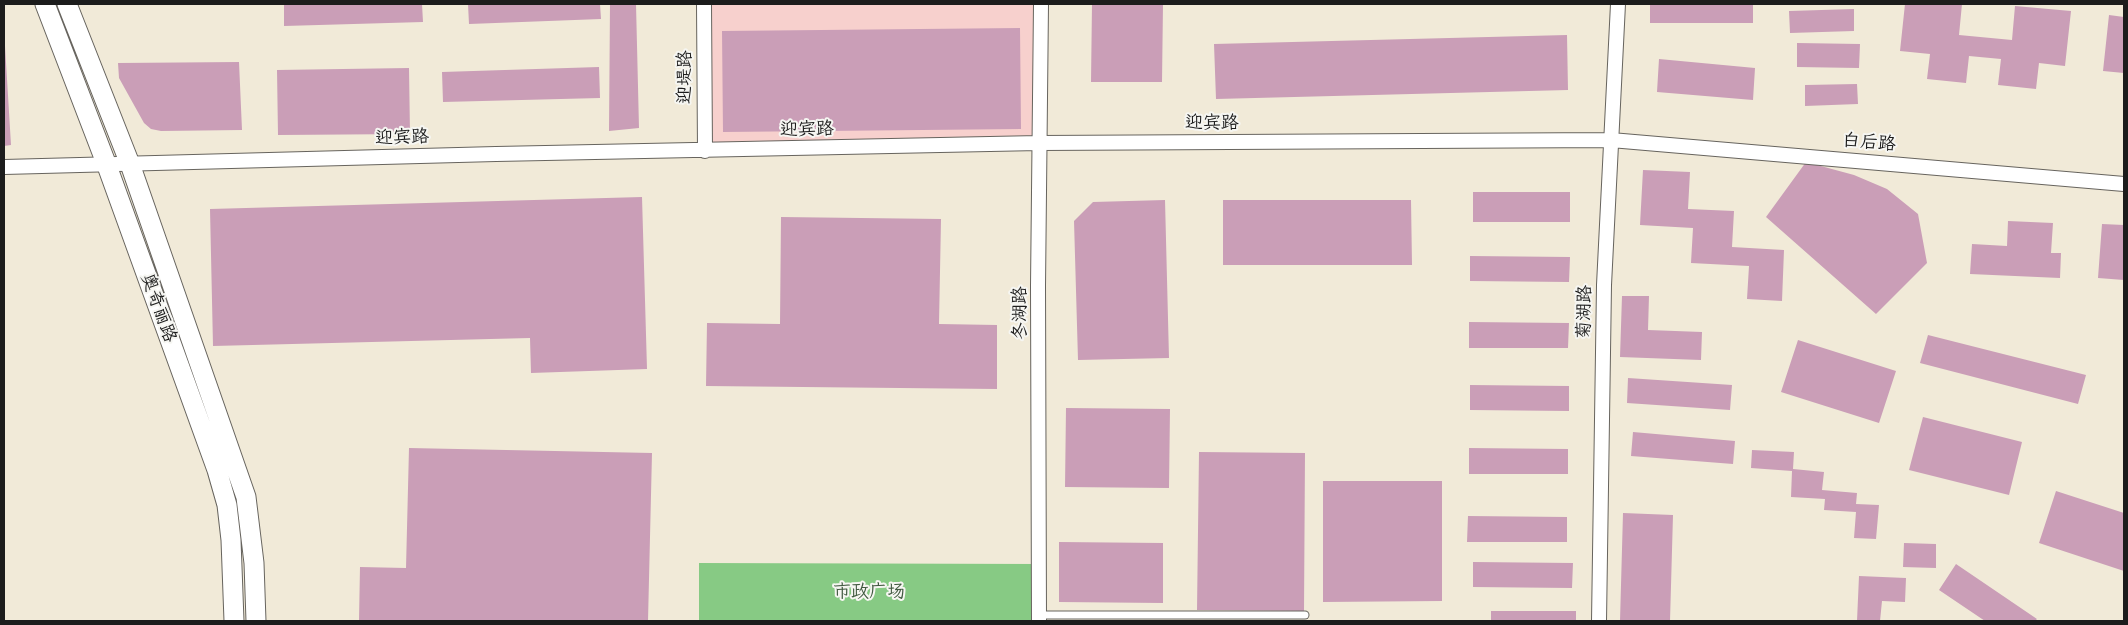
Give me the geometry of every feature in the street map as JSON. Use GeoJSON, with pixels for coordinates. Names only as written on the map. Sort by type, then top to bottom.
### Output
{"type":"FeatureCollection","features":[{"type":"Feature","properties":{"kind":"main road","name":"奥奇丽路"},"geometry":{"type":"LineString","coordinates":[[45,4],[106,163],[217,470],[227,505],[231,540],[234,621]]}},
{"type":"Feature","properties":{"kind":"main road","name":"奥奇丽路"},"geometry":{"type":"LineString","coordinates":[[67,4],[130,164],[246,497],[254,563],[256,621]]}},
{"type":"Feature","properties":{"kind":"street","name":"迎堤路"},"geometry":{"type":"LineString","coordinates":[[704,4],[705,150]]}},
{"type":"Feature","properties":{"kind":"street","name":"冬湖路"},"geometry":{"type":"LineString","coordinates":[[1040,618],[1039,143],[1041,4]]}},
{"type":"Feature","properties":{"kind":"street","name":"菊湖路"},"geometry":{"type":"LineString","coordinates":[[1599,621],[1604,294],[1618,4]]}},
{"type":"Feature","properties":{"kind":"street","name":"迎宾路"},"geometry":{"type":"LineString","coordinates":[[4,167],[106,163],[130,164],[1039,143],[1611,140]]}},
{"type":"Feature","properties":{"kind":"street","name":"白后路"},"geometry":{"type":"LineString","coordinates":[[1611,140],[2124,184]]}},
{"type":"Feature","properties":{"kind":"lane"},"geometry":{"type":"LineString","coordinates":[[1040,618],[1305,615]]}},
{"type":"Feature","properties":{"kind":"shaded area"},"geometry":{"type":"Polygon","coordinates":[[[704,4],[1041,4],[1039,143],[705,151],[704,4]]]}},
{"type":"Feature","properties":{"kind":"green space","name":"市政广场"},"geometry":{"type":"Polygon","coordinates":[[[699,563],[1040,564],[1039,621],[699,621],[699,563]]]}},
{"type":"Feature","properties":{"kind":"building"},"geometry":{"type":"Polygon","coordinates":[[[284,4],[422,4],[423,22],[284,26],[284,4]]]}},
{"type":"Feature","properties":{"kind":"building"},"geometry":{"type":"Polygon","coordinates":[[[468,4],[600,4],[601,19],[469,24],[468,4]]]}},
{"type":"Feature","properties":{"kind":"building"},"geometry":{"type":"Polygon","coordinates":[[[610,4],[636,4],[639,128],[609,131],[610,4]]]}},
{"type":"Feature","properties":{"kind":"building"},"geometry":{"type":"Polygon","coordinates":[[[1092,4],[1163,4],[1162,82],[1091,82],[1092,4]]]}},
{"type":"Feature","properties":{"kind":"building"},"geometry":{"type":"Polygon","coordinates":[[[1650,4],[1753,4],[1753,23],[1650,23],[1650,4]]]}},
{"type":"Feature","properties":{"kind":"building"},"geometry":{"type":"Polygon","coordinates":[[[1905,4],[1962,4],[1959,35],[2012,40],[2015,6],[2071,11],[2065,66],[2039,63],[2036,89],[1998,85],[2001,59],[1969,56],[1966,83],[1927,79],[1930,54],[1900,51],[1905,4]]]}},
{"type":"Feature","properties":{"kind":"building"},"geometry":{"type":"Polygon","coordinates":[[[1854,9],[1854,31],[1790,33],[1789,11],[1854,9]]]}},
{"type":"Feature","properties":{"kind":"building"},"geometry":{"type":"Polygon","coordinates":[[[2109,15],[2124,17],[2124,73],[2103,71],[2109,15]]]}},
{"type":"Feature","properties":{"kind":"building"},"geometry":{"type":"Polygon","coordinates":[[[1020,28],[1021,129],[723,132],[722,31],[1020,28]]]}},
{"type":"Feature","properties":{"kind":"building"},"geometry":{"type":"Polygon","coordinates":[[[1567,35],[1568,90],[1216,99],[1214,44],[1567,35]]]}},
{"type":"Feature","properties":{"kind":"building"},"geometry":{"type":"Polygon","coordinates":[[[1797,43],[1860,44],[1859,68],[1797,67],[1797,43]]]}},
{"type":"Feature","properties":{"kind":"building"},"geometry":{"type":"Polygon","coordinates":[[[4,46],[11,145],[4,146],[4,46]]]}},
{"type":"Feature","properties":{"kind":"building"},"geometry":{"type":"Polygon","coordinates":[[[1659,59],[1755,68],[1753,100],[1657,92],[1659,59]]]}},
{"type":"Feature","properties":{"kind":"building"},"geometry":{"type":"Polygon","coordinates":[[[239,62],[242,130],[161,131],[151,129],[144,123],[119,78],[118,63],[239,62]]]}},
{"type":"Feature","properties":{"kind":"building"},"geometry":{"type":"Polygon","coordinates":[[[599,67],[600,98],[443,102],[442,72],[599,67]]]}},
{"type":"Feature","properties":{"kind":"building"},"geometry":{"type":"Polygon","coordinates":[[[409,68],[410,134],[278,135],[277,70],[409,68]]]}},
{"type":"Feature","properties":{"kind":"building"},"geometry":{"type":"Polygon","coordinates":[[[1857,84],[1858,104],[1805,106],[1805,85],[1857,84]]]}},
{"type":"Feature","properties":{"kind":"building"},"geometry":{"type":"Polygon","coordinates":[[[1806,162],[1854,175],[1887,189],[1918,214],[1927,263],[1876,314],[1766,217],[1806,162]]]}},
{"type":"Feature","properties":{"kind":"building"},"geometry":{"type":"Polygon","coordinates":[[[1643,170],[1690,172],[1688,209],[1734,211],[1732,247],[1784,250],[1782,301],[1747,299],[1749,266],[1691,263],[1693,228],[1640,225],[1643,170]]]}},
{"type":"Feature","properties":{"kind":"building"},"geometry":{"type":"Polygon","coordinates":[[[1473,192],[1570,192],[1570,222],[1473,222],[1473,192]]]}},
{"type":"Feature","properties":{"kind":"building"},"geometry":{"type":"Polygon","coordinates":[[[642,197],[647,369],[531,373],[530,338],[213,346],[210,209],[642,197]]]}},
{"type":"Feature","properties":{"kind":"building"},"geometry":{"type":"Polygon","coordinates":[[[1165,200],[1169,358],[1078,360],[1074,221],[1093,202],[1165,200]]]}},
{"type":"Feature","properties":{"kind":"building"},"geometry":{"type":"Polygon","coordinates":[[[1223,200],[1411,200],[1412,265],[1223,265],[1223,200]]]}},
{"type":"Feature","properties":{"kind":"building"},"geometry":{"type":"Polygon","coordinates":[[[781,217],[941,219],[939,324],[997,325],[997,389],[706,386],[707,323],[780,324],[781,217]]]}},
{"type":"Feature","properties":{"kind":"building"},"geometry":{"type":"Polygon","coordinates":[[[2008,221],[2053,223],[2051,253],[2061,253],[2060,278],[1970,274],[1972,244],[2007,246],[2008,221]]]}},
{"type":"Feature","properties":{"kind":"building"},"geometry":{"type":"Polygon","coordinates":[[[2102,224],[2124,225],[2124,280],[2098,278],[2102,224]]]}},
{"type":"Feature","properties":{"kind":"building"},"geometry":{"type":"Polygon","coordinates":[[[1470,256],[1570,257],[1569,282],[1470,281],[1470,256]]]}},
{"type":"Feature","properties":{"kind":"building"},"geometry":{"type":"Polygon","coordinates":[[[1622,296],[1649,296],[1648,330],[1702,332],[1701,360],[1620,357],[1622,296]]]}},
{"type":"Feature","properties":{"kind":"building"},"geometry":{"type":"Polygon","coordinates":[[[1469,322],[1569,323],[1568,348],[1469,348],[1469,322]]]}},
{"type":"Feature","properties":{"kind":"building"},"geometry":{"type":"Polygon","coordinates":[[[1928,335],[2086,375],[2078,404],[1920,363],[1928,335]]]}},
{"type":"Feature","properties":{"kind":"building"},"geometry":{"type":"Polygon","coordinates":[[[1798,340],[1896,371],[1879,423],[1781,392],[1798,340]]]}},
{"type":"Feature","properties":{"kind":"building"},"geometry":{"type":"Polygon","coordinates":[[[1628,378],[1732,385],[1730,410],[1627,403],[1628,378]]]}},
{"type":"Feature","properties":{"kind":"building"},"geometry":{"type":"Polygon","coordinates":[[[1470,385],[1569,386],[1569,411],[1470,410],[1470,385]]]}},
{"type":"Feature","properties":{"kind":"building"},"geometry":{"type":"Polygon","coordinates":[[[1066,408],[1170,409],[1169,488],[1065,487],[1066,408]]]}},
{"type":"Feature","properties":{"kind":"building"},"geometry":{"type":"Polygon","coordinates":[[[1923,417],[2022,442],[2009,495],[1909,470],[1923,417]]]}},
{"type":"Feature","properties":{"kind":"building"},"geometry":{"type":"Polygon","coordinates":[[[1633,432],[1735,441],[1733,464],[1631,456],[1633,432]]]}},
{"type":"Feature","properties":{"kind":"building"},"geometry":{"type":"Polygon","coordinates":[[[409,448],[652,453],[648,621],[359,621],[360,567],[406,568],[409,448]]]}},
{"type":"Feature","properties":{"kind":"building"},"geometry":{"type":"Polygon","coordinates":[[[1469,448],[1568,449],[1568,474],[1469,474],[1469,448]]]}},
{"type":"Feature","properties":{"kind":"building"},"geometry":{"type":"Polygon","coordinates":[[[1752,450],[1794,452],[1793,469],[1824,472],[1822,490],[1857,493],[1856,504],[1879,505],[1876,539],[1854,538],[1856,512],[1824,510],[1825,499],[1791,497],[1792,471],[1751,468],[1752,450]]]}},
{"type":"Feature","properties":{"kind":"building"},"geometry":{"type":"Polygon","coordinates":[[[1199,452],[1305,453],[1304,611],[1197,610],[1199,452]]]}},
{"type":"Feature","properties":{"kind":"building"},"geometry":{"type":"Polygon","coordinates":[[[1323,481],[1442,481],[1442,601],[1323,602],[1323,481]]]}},
{"type":"Feature","properties":{"kind":"building"},"geometry":{"type":"Polygon","coordinates":[[[2056,491],[2124,513],[2124,571],[2039,543],[2056,491]]]}},
{"type":"Feature","properties":{"kind":"building"},"geometry":{"type":"Polygon","coordinates":[[[1623,513],[1673,515],[1670,621],[1620,621],[1623,513]]]}},
{"type":"Feature","properties":{"kind":"building"},"geometry":{"type":"Polygon","coordinates":[[[1468,516],[1567,517],[1567,542],[1467,542],[1468,516]]]}},
{"type":"Feature","properties":{"kind":"building"},"geometry":{"type":"Polygon","coordinates":[[[1059,542],[1163,543],[1163,603],[1059,602],[1059,542]]]}},
{"type":"Feature","properties":{"kind":"building"},"geometry":{"type":"Polygon","coordinates":[[[1904,543],[1936,544],[1936,568],[1903,567],[1904,543]]]}},
{"type":"Feature","properties":{"kind":"building"},"geometry":{"type":"Polygon","coordinates":[[[1473,562],[1573,563],[1572,588],[1473,587],[1473,562]]]}},
{"type":"Feature","properties":{"kind":"building"},"geometry":{"type":"Polygon","coordinates":[[[1956,564],[2037,619],[2035,621],[1985,621],[1939,590],[1956,564]]]}},
{"type":"Feature","properties":{"kind":"building"},"geometry":{"type":"Polygon","coordinates":[[[1859,576],[1906,578],[1905,602],[1882,601],[1880,621],[1857,621],[1859,576]]]}},
{"type":"Feature","properties":{"kind":"building"},"geometry":{"type":"Polygon","coordinates":[[[1491,611],[1576,611],[1576,621],[1491,621],[1491,611]]]}}]}
